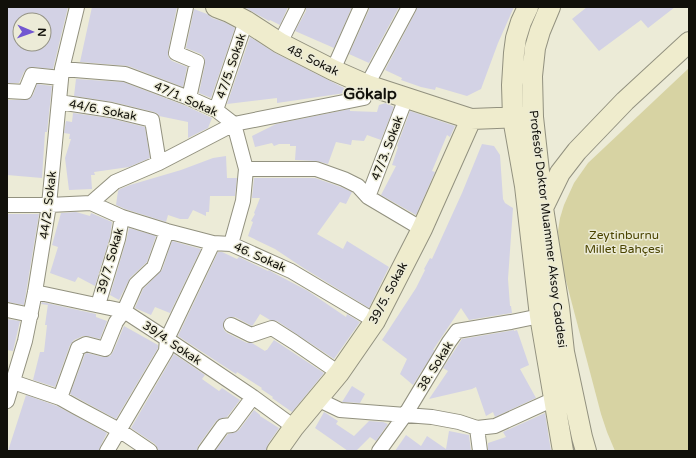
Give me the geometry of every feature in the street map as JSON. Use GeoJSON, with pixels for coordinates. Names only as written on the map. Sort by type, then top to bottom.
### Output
{"type":"FeatureCollection","features":[{"type":"Feature","properties":{"kind":"main road","name":"Profesör Doktor Muammer Aksoy Caddesi"},"geometry":{"type":"LineString","coordinates":[[528,7],[518,33],[514,53],[512,85],[513,118],[525,186],[540,316],[563,451]]}},
{"type":"Feature","properties":{"kind":"main road","name":"Profesör Doktor Muammer Aksoy Caddesi"},"geometry":{"type":"LineString","coordinates":[[550,7],[540,31],[536,48],[532,76],[533,117],[543,208],[559,307],[564,352],[586,451]]}},
{"type":"Feature","properties":{"kind":"main road","name":"48. Sokak"},"geometry":{"type":"LineString","coordinates":[[225,9],[280,43],[333,70],[367,85],[471,119],[533,117]]}},
{"type":"Feature","properties":{"kind":"main road"},"geometry":{"type":"LineString","coordinates":[[543,208],[560,173],[577,151],[625,101],[689,42]]}},
{"type":"Feature","properties":{"kind":"main road","name":"39/5. Sokak"},"geometry":{"type":"LineString","coordinates":[[277,451],[294,427],[339,372],[375,321],[422,229],[471,119]]}},
{"type":"Feature","properties":{"kind":"street","name":"44/2. Sokak"},"geometry":{"type":"LineString","coordinates":[[7,401],[25,341],[36,292],[49,205],[62,74],[76,7]]}},
{"type":"Feature","properties":{"kind":"street"},"geometry":{"type":"LineString","coordinates":[[186,7],[176,53],[197,62],[189,98]]}},
{"type":"Feature","properties":{"kind":"street"},"geometry":{"type":"LineString","coordinates":[[280,43],[298,7]]}},
{"type":"Feature","properties":{"kind":"street"},"geometry":{"type":"LineString","coordinates":[[333,70],[361,7]]}},
{"type":"Feature","properties":{"kind":"street"},"geometry":{"type":"LineString","coordinates":[[7,205],[91,204],[115,182],[159,162],[234,124],[364,98],[367,85],[409,7]]}},
{"type":"Feature","properties":{"kind":"street","name":"47/5. Sokak"},"geometry":{"type":"LineString","coordinates":[[216,110],[246,21]]}},
{"type":"Feature","properties":{"kind":"street","name":"47/1. Sokak"},"geometry":{"type":"LineString","coordinates":[[7,91],[25,92],[32,75],[125,74],[189,98],[216,110],[234,124]]}},
{"type":"Feature","properties":{"kind":"street","name":"47/3. Sokak"},"geometry":{"type":"LineString","coordinates":[[368,197],[406,98]]}},
{"type":"Feature","properties":{"kind":"street","name":"44/6. Sokak"},"geometry":{"type":"LineString","coordinates":[[60,102],[111,110],[152,120],[159,162]]}},
{"type":"Feature","properties":{"kind":"street"},"geometry":{"type":"LineString","coordinates":[[231,244],[243,201],[246,169],[234,124]]}},
{"type":"Feature","properties":{"kind":"street"},"geometry":{"type":"LineString","coordinates":[[246,169],[316,170],[344,179],[358,186],[368,197],[422,229]]}},
{"type":"Feature","properties":{"kind":"street","name":"46. Sokak"},"geometry":{"type":"LineString","coordinates":[[91,204],[122,217],[167,231],[213,243],[231,244],[290,271],[375,321]]}},
{"type":"Feature","properties":{"kind":"street","name":"39/7. Sokak"},"geometry":{"type":"LineString","coordinates":[[98,305],[118,239],[122,217]]}},
{"type":"Feature","properties":{"kind":"street"},"geometry":{"type":"LineString","coordinates":[[60,398],[78,348],[86,344],[105,349],[116,322],[124,312],[136,284],[154,267],[167,231]]}},
{"type":"Feature","properties":{"kind":"street"},"geometry":{"type":"LineString","coordinates":[[107,451],[166,351],[166,339],[213,243]]}},
{"type":"Feature","properties":{"kind":"street","name":"39/4. Sokak"},"geometry":{"type":"LineString","coordinates":[[36,292],[124,312],[294,427]]}},
{"type":"Feature","properties":{"kind":"street"},"geometry":{"type":"LineString","coordinates":[[7,310],[31,315]]}},
{"type":"Feature","properties":{"kind":"street","name":"38. Sokak"},"geometry":{"type":"LineString","coordinates":[[379,451],[405,415],[457,331],[540,316]]}},
{"type":"Feature","properties":{"kind":"street"},"geometry":{"type":"LineString","coordinates":[[231,325],[251,335],[272,328],[339,372]]}},
{"type":"Feature","properties":{"kind":"street"},"geometry":{"type":"LineString","coordinates":[[13,382],[60,398],[119,430],[150,451]]}},
{"type":"Feature","properties":{"kind":"street"},"geometry":{"type":"LineString","coordinates":[[205,451],[223,426],[232,425],[253,398]]}},
{"type":"Feature","properties":{"kind":"street"},"geometry":{"type":"LineString","coordinates":[[317,399],[340,410],[432,417],[460,422],[477,428],[495,426],[554,399]]}},
{"type":"Feature","properties":{"kind":"street"},"geometry":{"type":"LineString","coordinates":[[477,428],[480,451]]}},
{"type":"Feature","properties":{"kind":"green space","name":"Zeytinburnu Millet Bahçesi"},"geometry":{"type":"Polygon","coordinates":[[[689,68],[689,451],[615,451],[601,414],[560,258],[558,231],[560,218],[574,183],[588,163],[689,68]]]}},
{"type":"Feature","properties":{"kind":"building"},"geometry":{"type":"Polygon","coordinates":[[[7,7],[68,7],[53,69],[28,68],[24,72],[19,83],[7,83],[7,7]]]}},
{"type":"Feature","properties":{"kind":"building"},"geometry":{"type":"Polygon","coordinates":[[[92,7],[177,7],[168,55],[172,61],[187,67],[183,87],[128,66],[80,62],[92,7]]]}},
{"type":"Feature","properties":{"kind":"building"},"geometry":{"type":"Polygon","coordinates":[[[244,7],[288,7],[280,25],[270,20],[269,21],[244,7]]]}},
{"type":"Feature","properties":{"kind":"building"},"geometry":{"type":"Polygon","coordinates":[[[306,7],[352,7],[334,48],[295,31],[306,11],[306,7]]]}},
{"type":"Feature","properties":{"kind":"building"},"geometry":{"type":"Polygon","coordinates":[[[369,7],[399,7],[369,63],[349,54],[369,7]]]}},
{"type":"Feature","properties":{"kind":"building"},"geometry":{"type":"Polygon","coordinates":[[[417,7],[514,7],[498,43],[481,89],[467,96],[436,87],[435,90],[401,80],[402,78],[385,70],[417,7]]]}},
{"type":"Feature","properties":{"kind":"building"},"geometry":{"type":"Polygon","coordinates":[[[587,7],[675,7],[648,28],[641,20],[599,51],[572,19],[587,7]]]}},
{"type":"Feature","properties":{"kind":"building"},"geometry":{"type":"Polygon","coordinates":[[[194,9],[235,28],[211,98],[199,93],[205,64],[204,57],[201,54],[186,48],[194,9]]]}},
{"type":"Feature","properties":{"kind":"building"},"geometry":{"type":"Polygon","coordinates":[[[250,37],[275,53],[352,92],[277,103],[277,98],[227,104],[250,37]]]}},
{"type":"Feature","properties":{"kind":"building"},"geometry":{"type":"Polygon","coordinates":[[[76,79],[123,82],[186,106],[212,118],[208,128],[188,138],[188,122],[159,116],[154,112],[113,102],[74,96],[76,79]]]}},
{"type":"Feature","properties":{"kind":"building"},"geometry":{"type":"Polygon","coordinates":[[[37,84],[52,86],[47,132],[45,132],[42,178],[7,175],[7,100],[29,99],[33,95],[37,84]]]}},
{"type":"Feature","properties":{"kind":"building"},"geometry":{"type":"Polygon","coordinates":[[[386,103],[394,107],[381,140],[367,135],[364,141],[352,140],[351,145],[336,142],[328,164],[316,161],[295,160],[296,146],[290,146],[290,144],[279,144],[274,146],[272,143],[255,147],[252,136],[276,124],[350,109],[350,111],[377,112],[379,105],[386,103]]]}},
{"type":"Feature","properties":{"kind":"building"},"geometry":{"type":"Polygon","coordinates":[[[410,111],[455,126],[450,137],[447,135],[432,171],[435,172],[416,215],[381,195],[396,166],[392,165],[398,147],[397,146],[410,111]]]}},
{"type":"Feature","properties":{"kind":"building"},"geometry":{"type":"Polygon","coordinates":[[[73,113],[109,118],[145,127],[150,158],[129,167],[94,172],[95,175],[91,175],[92,189],[69,190],[65,158],[71,139],[69,139],[70,134],[64,133],[66,121],[72,122],[73,113]]]}},
{"type":"Feature","properties":{"kind":"building"},"geometry":{"type":"Polygon","coordinates":[[[482,144],[494,146],[500,155],[503,199],[505,203],[513,208],[508,279],[512,313],[469,320],[461,308],[433,350],[435,350],[413,385],[400,374],[407,359],[382,340],[416,288],[430,258],[432,259],[482,144]]]}},
{"type":"Feature","properties":{"kind":"building"},"geometry":{"type":"Polygon","coordinates":[[[226,156],[227,178],[237,178],[235,196],[210,196],[209,212],[206,212],[206,216],[193,210],[188,219],[180,219],[168,215],[166,222],[116,205],[118,191],[120,189],[181,170],[213,158],[226,156]]]}},
{"type":"Feature","properties":{"kind":"building"},"geometry":{"type":"Polygon","coordinates":[[[254,178],[315,178],[352,192],[346,204],[340,202],[317,234],[343,249],[347,241],[389,267],[369,308],[275,249],[248,236],[253,222],[251,221],[260,198],[252,198],[254,178]]]}},
{"type":"Feature","properties":{"kind":"building"},"geometry":{"type":"Polygon","coordinates":[[[76,212],[90,216],[91,213],[112,222],[110,237],[95,286],[78,277],[75,282],[50,273],[58,247],[52,245],[61,213],[76,212]]]}},
{"type":"Feature","properties":{"kind":"building"},"geometry":{"type":"Polygon","coordinates":[[[7,214],[39,214],[24,305],[7,302],[7,214]]]}},
{"type":"Feature","properties":{"kind":"building"},"geometry":{"type":"Polygon","coordinates":[[[129,228],[156,236],[147,262],[130,278],[119,300],[110,295],[129,228]]]}},
{"type":"Feature","properties":{"kind":"building"},"geometry":{"type":"Polygon","coordinates":[[[172,241],[201,249],[170,313],[155,307],[151,315],[135,308],[143,289],[162,270],[172,241]]]}},
{"type":"Feature","properties":{"kind":"building"},"geometry":{"type":"Polygon","coordinates":[[[218,252],[222,252],[237,259],[239,257],[268,271],[269,270],[308,291],[346,317],[347,314],[360,322],[334,359],[277,321],[270,320],[260,314],[252,326],[235,317],[227,318],[224,321],[224,330],[227,333],[247,343],[252,343],[265,351],[274,340],[324,373],[292,412],[272,398],[273,397],[261,389],[262,388],[237,372],[236,374],[178,336],[218,252]]]}},
{"type":"Feature","properties":{"kind":"building"},"geometry":{"type":"Polygon","coordinates":[[[42,302],[96,314],[96,317],[107,321],[100,339],[83,336],[74,340],[70,345],[55,387],[33,380],[40,352],[44,352],[47,325],[45,325],[48,305],[41,304],[42,302]]]}},
{"type":"Feature","properties":{"kind":"building"},"geometry":{"type":"Polygon","coordinates":[[[7,319],[20,321],[13,351],[7,350],[7,319]]]}},
{"type":"Feature","properties":{"kind":"building"},"geometry":{"type":"Polygon","coordinates":[[[124,326],[158,345],[158,348],[116,419],[70,394],[85,354],[87,353],[103,357],[110,356],[124,326]]]}},
{"type":"Feature","properties":{"kind":"building"},"geometry":{"type":"Polygon","coordinates":[[[517,330],[529,365],[520,369],[536,398],[495,417],[493,412],[486,416],[476,387],[429,399],[448,371],[443,368],[462,339],[517,330]]]}},
{"type":"Feature","properties":{"kind":"building"},"geometry":{"type":"Polygon","coordinates":[[[174,354],[205,375],[202,379],[219,391],[222,388],[240,400],[227,417],[216,421],[198,446],[197,451],[158,451],[155,444],[131,428],[174,354]]]}},
{"type":"Feature","properties":{"kind":"building"},"geometry":{"type":"Polygon","coordinates":[[[352,386],[365,394],[360,403],[342,402],[352,386]]]}},
{"type":"Feature","properties":{"kind":"building"},"geometry":{"type":"Polygon","coordinates":[[[26,395],[57,406],[107,433],[99,451],[8,451],[26,395]]]}},
{"type":"Feature","properties":{"kind":"building"},"geometry":{"type":"Polygon","coordinates":[[[254,410],[260,416],[279,428],[268,444],[266,451],[215,451],[228,434],[239,430],[254,410]]]}},
{"type":"Feature","properties":{"kind":"building"},"geometry":{"type":"Polygon","coordinates":[[[324,412],[338,421],[336,424],[354,436],[369,421],[388,424],[376,441],[370,437],[356,451],[348,451],[315,428],[324,412]]]}},
{"type":"Feature","properties":{"kind":"building"},"geometry":{"type":"Polygon","coordinates":[[[545,413],[551,451],[488,451],[488,443],[506,437],[503,432],[545,413]]]}},
{"type":"Feature","properties":{"kind":"building"},"geometry":{"type":"Polygon","coordinates":[[[449,431],[469,435],[471,451],[395,451],[406,435],[421,446],[427,436],[446,449],[449,431]]]}},
{"type":"Feature","properties":{"kind":"district","name":"Gökalp"},"geometry":{"type":"Point","coordinates":[370,93]}}]}
